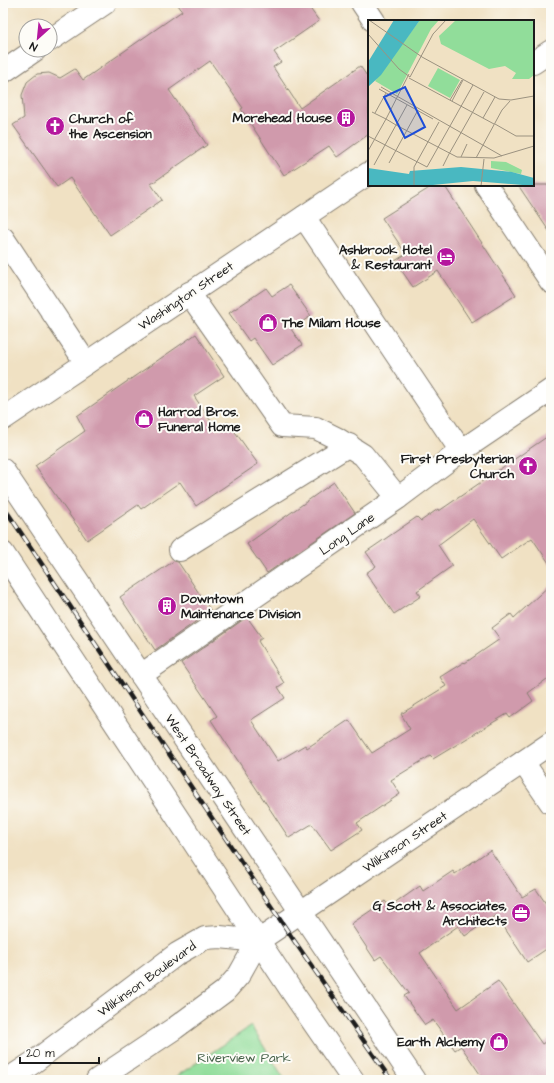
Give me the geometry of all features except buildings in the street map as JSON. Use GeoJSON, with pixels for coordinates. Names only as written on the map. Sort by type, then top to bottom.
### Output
{"type":"FeatureCollection","features":[{"type":"Feature","properties":{"kind":"street"},"geometry":{"type":"LineString","coordinates":[[58,35],[105,3]]}},
{"type":"Feature","properties":{"kind":"street"},"geometry":{"type":"LineString","coordinates":[[362,3],[373,20]]}},
{"type":"Feature","properties":{"kind":"street"},"geometry":{"type":"LineString","coordinates":[[534,62],[551,51]]}},
{"type":"Feature","properties":{"kind":"street"},"geometry":{"type":"LineString","coordinates":[[3,72],[23,58]]}},
{"type":"Feature","properties":{"kind":"street","name":"Washington Street"},"geometry":{"type":"LineString","coordinates":[[3,419],[368,174]]}},
{"type":"Feature","properties":{"kind":"street"},"geometry":{"type":"LineString","coordinates":[[487,186],[551,282]]}},
{"type":"Feature","properties":{"kind":"street"},"geometry":{"type":"LineString","coordinates":[[304,216],[461,451]]}},
{"type":"Feature","properties":{"kind":"street"},"geometry":{"type":"LineString","coordinates":[[3,238],[86,363]]}},
{"type":"Feature","properties":{"kind":"street"},"geometry":{"type":"LineString","coordinates":[[189,293],[282,426],[316,428],[363,454],[398,498]]}},
{"type":"Feature","properties":{"kind":"street","name":"Long Lane"},"geometry":{"type":"LineString","coordinates":[[141,675],[398,498],[461,451],[551,390]]}},
{"type":"Feature","properties":{"kind":"street"},"geometry":{"type":"LineString","coordinates":[[180,550],[349,446]]}},
{"type":"Feature","properties":{"kind":"street","name":"West Broadway Street"},"geometry":{"type":"LineString","coordinates":[[3,470],[414,1080]]}},
{"type":"Feature","properties":{"kind":"street"},"geometry":{"type":"LineString","coordinates":[[3,553],[258,941],[353,1080]]}},
{"type":"Feature","properties":{"kind":"street","name":"Wilkinson Street"},"geometry":{"type":"LineString","coordinates":[[258,941],[551,743]]}},
{"type":"Feature","properties":{"kind":"street"},"geometry":{"type":"LineString","coordinates":[[523,762],[551,803]]}},
{"type":"Feature","properties":{"kind":"street","name":"Wilkinson Boulevard"},"geometry":{"type":"LineString","coordinates":[[7,1080],[34,1062],[177,954],[206,938],[220,937],[258,941]]}},
{"type":"Feature","properties":{"kind":"street"},"geometry":{"type":"LineString","coordinates":[[97,1080],[175,1028],[225,991],[239,975],[258,941]]}},
{"type":"Feature","properties":{"kind":"green space","name":"Riverview Park"},"geometry":{"type":"Polygon","coordinates":[[[251,1026],[285,1080],[171,1080],[251,1026]]]}},
{"type":"Feature","properties":{"kind":"railway"},"geometry":{"type":"LineString","coordinates":[[3,506],[295,942],[391,1080]]}},
{"type":"Feature","properties":{"kind":"place","name":"Morehead House"},"geometry":{"type":"Point","coordinates":[346,118]}},
{"type":"Feature","properties":{"kind":"place","name":"Church of the Ascension"},"geometry":{"type":"Point","coordinates":[55,126]}},
{"type":"Feature","properties":{"kind":"place","name":"Ashbrook Hotel & Restaurant"},"geometry":{"type":"Point","coordinates":[446,257]}},
{"type":"Feature","properties":{"kind":"place","name":"The Milam House"},"geometry":{"type":"Point","coordinates":[268,323]}},
{"type":"Feature","properties":{"kind":"place","name":"Harrod Bros. Funeral Home"},"geometry":{"type":"Point","coordinates":[144,419]}},
{"type":"Feature","properties":{"kind":"place","name":"First Presbyterian Church"},"geometry":{"type":"Point","coordinates":[528,466]}},
{"type":"Feature","properties":{"kind":"place","name":"Downtown Maintenance Division"},"geometry":{"type":"Point","coordinates":[167,606]}},
{"type":"Feature","properties":{"kind":"place","name":"G Scott & Associates, Architects"},"geometry":{"type":"Point","coordinates":[521,913]}},
{"type":"Feature","properties":{"kind":"place","name":"Earth Alchemy"},"geometry":{"type":"Point","coordinates":[499,1042]}}]}
